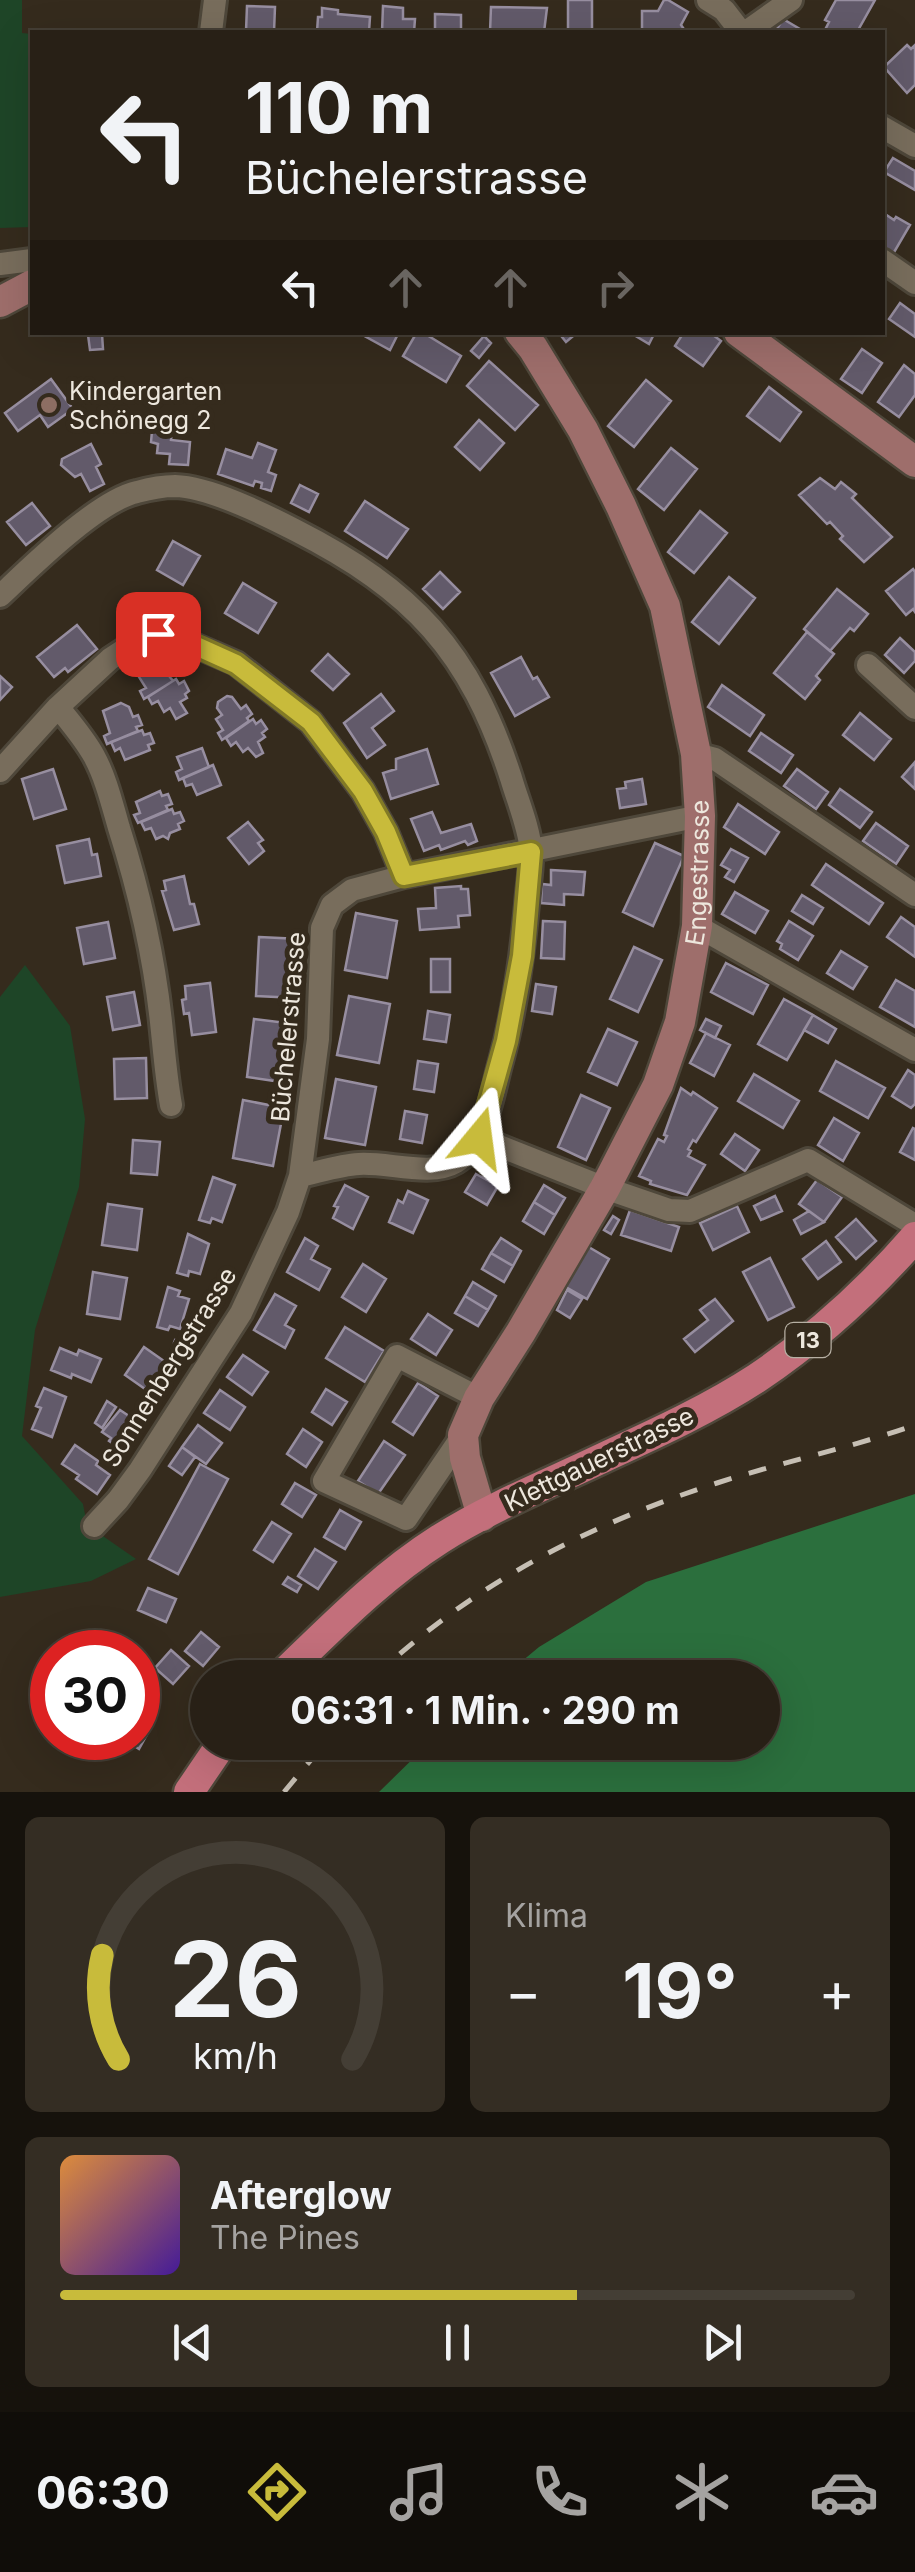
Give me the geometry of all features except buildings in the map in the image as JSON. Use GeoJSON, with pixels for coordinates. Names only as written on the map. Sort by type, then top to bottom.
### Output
{"type":"FeatureCollection","features":[{"type":"Feature","properties":{"kind":"main road","name":"Klettgauerstrasse"},"geometry":{"type":"LineString","coordinates":[[298,1660],[383,1580],[440,1539],[683,1420],[758,1376],[846,1308],[915,1237]]}},
{"type":"Feature","properties":{"kind":"main road"},"geometry":{"type":"LineString","coordinates":[[189,1792],[211,1760]]}},
{"type":"Feature","properties":{"kind":"street"},"geometry":{"type":"LineString","coordinates":[[211,30],[215,0]]}},
{"type":"Feature","properties":{"kind":"street"},"geometry":{"type":"LineString","coordinates":[[708,0],[724,10],[742,30]]}},
{"type":"Feature","properties":{"kind":"street"},"geometry":{"type":"LineString","coordinates":[[747,30],[791,0]]}},
{"type":"Feature","properties":{"kind":"street"},"geometry":{"type":"LineString","coordinates":[[885,129],[915,146]]}},
{"type":"Feature","properties":{"kind":"street"},"geometry":{"type":"LineString","coordinates":[[0,264],[30,260]]}},
{"type":"Feature","properties":{"kind":"street"},"geometry":{"type":"LineString","coordinates":[[885,262],[915,283]]}},
{"type":"Feature","properties":{"kind":"street"},"geometry":{"type":"LineString","coordinates":[[0,302],[30,286]]}},
{"type":"Feature","properties":{"kind":"street","name":"Engestrasse"},"geometry":{"type":"LineString","coordinates":[[479,1398],[398,1356],[324,1481],[406,1519],[463,1436],[479,1398],[605,1188],[658,1085],[680,1022],[697,926],[700,816],[696,754],[664,606],[583,430],[522,335]]}},
{"type":"Feature","properties":{"kind":"street"},"geometry":{"type":"LineString","coordinates":[[743,335],[915,462]]}},
{"type":"Feature","properties":{"kind":"street"},"geometry":{"type":"LineString","coordinates":[[0,596],[108,505],[134,492],[175,486],[215,495],[270,517],[376,576],[442,639],[472,684],[496,732],[531,852],[519,973],[506,1041],[479,1138],[466,1154],[446,1166],[359,1164],[300,1176]]}},
{"type":"Feature","properties":{"kind":"street"},"geometry":{"type":"LineString","coordinates":[[0,771],[58,707],[110,658],[138,640],[158,634],[185,641],[236,664],[311,722],[371,805],[404,876]]}},
{"type":"Feature","properties":{"kind":"street"},"geometry":{"type":"LineString","coordinates":[[868,664],[915,708]]}},
{"type":"Feature","properties":{"kind":"street"},"geometry":{"type":"LineString","coordinates":[[58,707],[82,736],[99,767],[131,867],[151,954],[171,1105]]}},
{"type":"Feature","properties":{"kind":"street"},"geometry":{"type":"LineString","coordinates":[[696,754],[715,759],[915,895]]}},
{"type":"Feature","properties":{"kind":"street","name":"Büchelerstrasse"},"geometry":{"type":"LineString","coordinates":[[300,1176],[318,1039],[322,928],[332,905],[352,890],[404,876],[700,816]]}},
{"type":"Feature","properties":{"kind":"street"},"geometry":{"type":"LineString","coordinates":[[697,926],[915,1050]]}},
{"type":"Feature","properties":{"kind":"street"},"geometry":{"type":"LineString","coordinates":[[479,1138],[669,1210],[690,1210],[808,1160],[915,1225]]}},
{"type":"Feature","properties":{"kind":"street","name":"Sonnenbergstrasse"},"geometry":{"type":"LineString","coordinates":[[94,1526],[140,1470],[241,1313],[288,1212],[300,1176]]}},
{"type":"Feature","properties":{"kind":"street"},"geometry":{"type":"LineString","coordinates":[[463,1436],[465,1458],[482,1516]]}},
{"type":"Feature","properties":{"kind":"green space"},"geometry":{"type":"Polygon","coordinates":[[[0,0],[22,0],[22,33],[30,34],[30,227],[0,228],[0,0]]]}},
{"type":"Feature","properties":{"kind":"green space"},"geometry":{"type":"Polygon","coordinates":[[[25,965],[70,1026],[85,1119],[79,1187],[35,1330],[22,1436],[83,1504],[87,1525],[136,1559],[91,1581],[0,1597],[0,997],[25,965]]]}},
{"type":"Feature","properties":{"kind":"green space"},"geometry":{"type":"Polygon","coordinates":[[[915,1494],[915,1792],[379,1792],[412,1760],[780,1760],[780,1660],[523,1660],[646,1582],[915,1494]]]}},
{"type":"Feature","properties":{"kind":"railway"},"geometry":{"type":"LineString","coordinates":[[393,1660],[492,1586],[577,1538],[717,1483],[915,1425]]}},
{"type":"Feature","properties":{"kind":"railway"},"geometry":{"type":"LineString","coordinates":[[284,1792],[311,1760]]}},
{"type":"Feature","properties":{"kind":"place","name":"Kindergarten Schönegg 2"},"geometry":{"type":"Point","coordinates":[49,405]}},
{"type":"Feature","properties":{"kind":"route"},"geometry":{"type":"LineString","coordinates":[[158,634],[185,641],[236,664],[311,722],[363,791],[404,876],[531,852],[522,956],[506,1041],[479,1138]]}}]}
